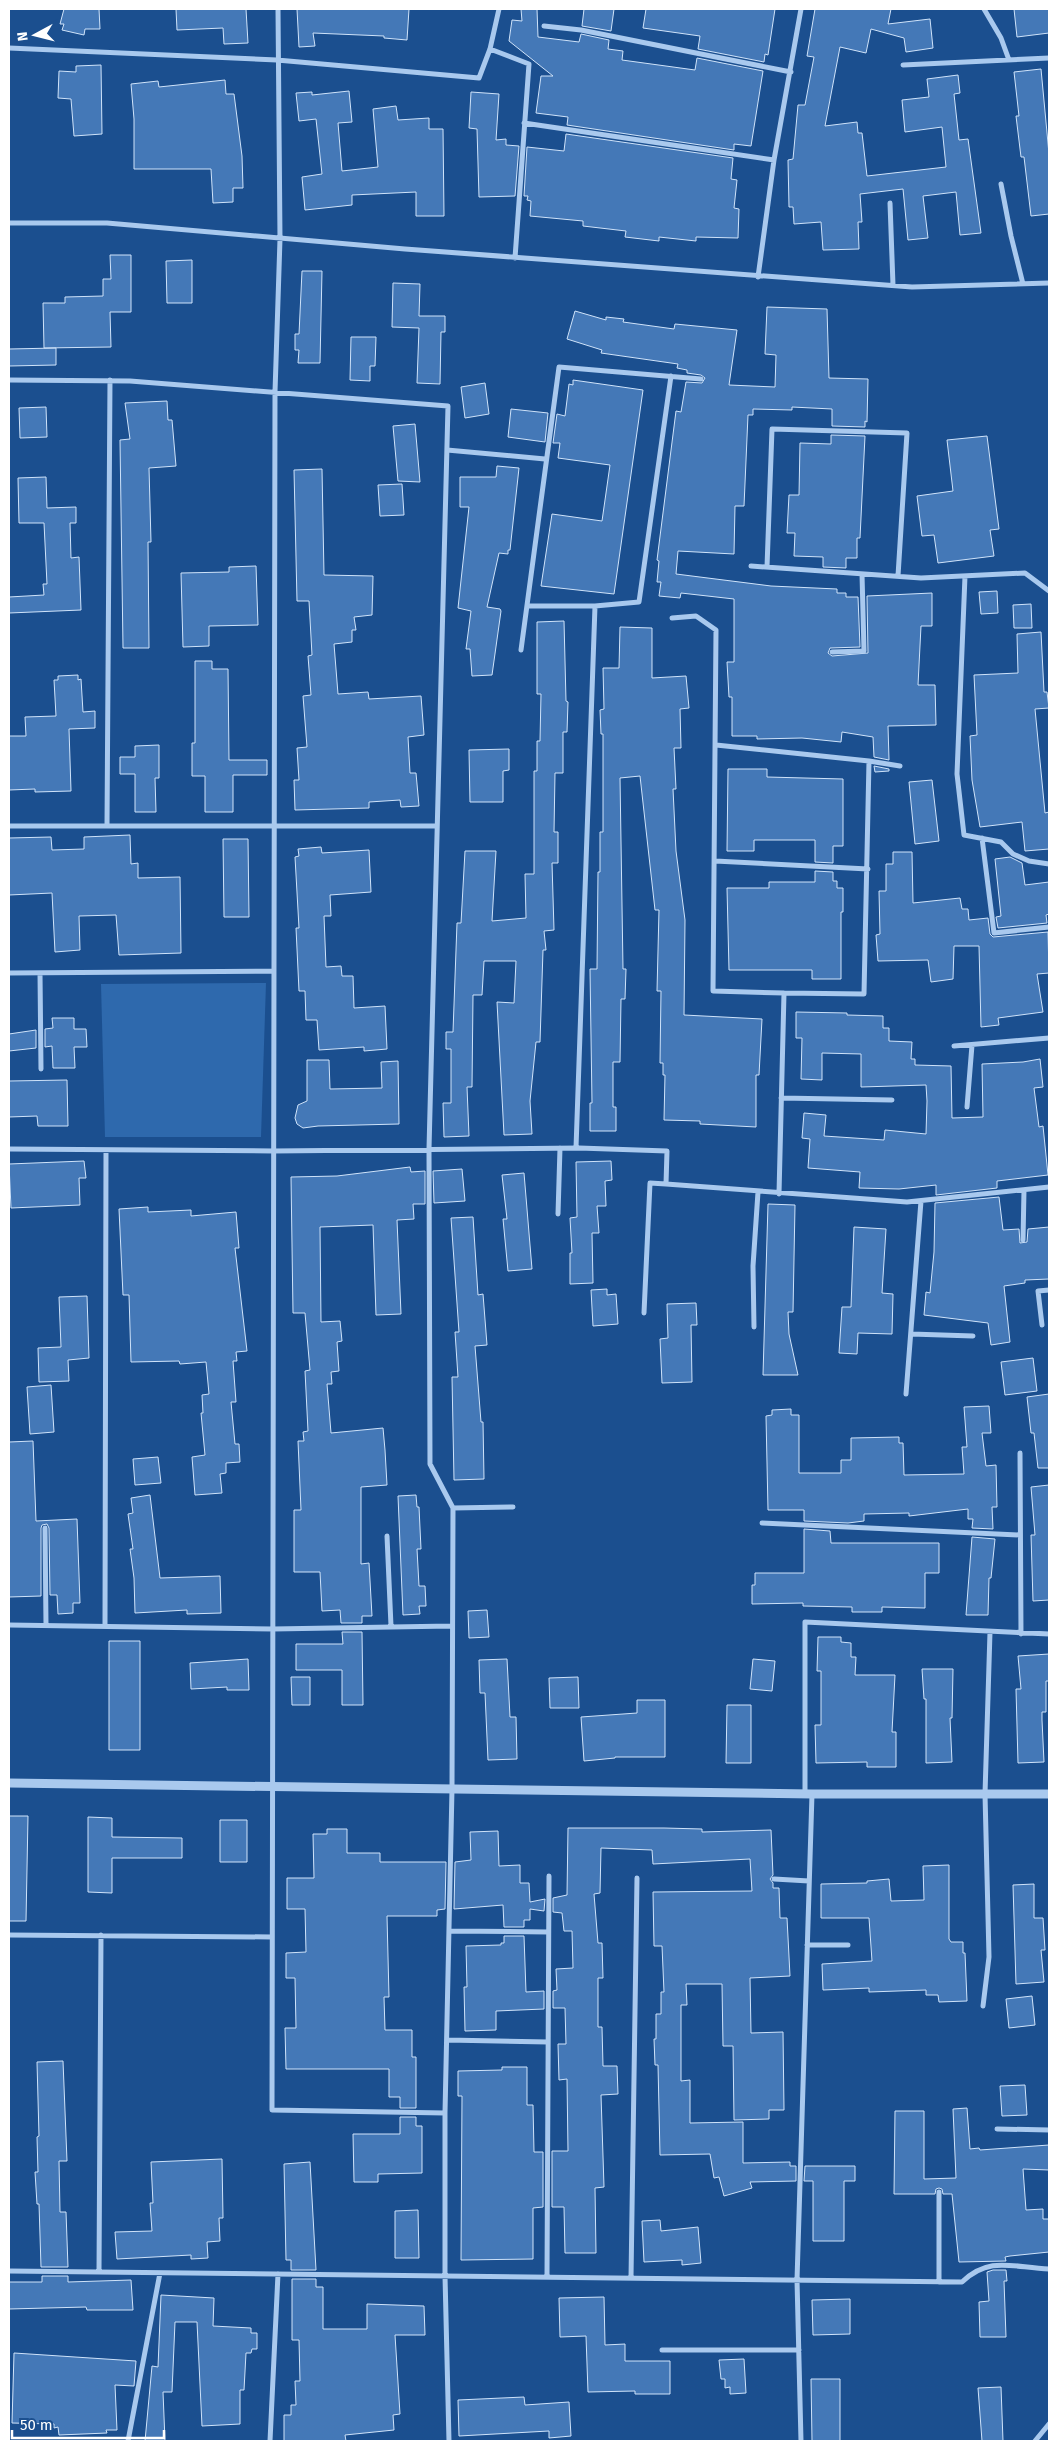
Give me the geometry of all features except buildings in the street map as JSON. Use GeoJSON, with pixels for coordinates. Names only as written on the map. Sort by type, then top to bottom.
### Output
{"type":"FeatureCollection","features":[{"type":"Feature","properties":{"kind":"street"},"geometry":{"type":"LineString","coordinates":[[278,9],[280,239],[275,392],[272,2110],[445,2113]]}},
{"type":"Feature","properties":{"kind":"street"},"geometry":{"type":"LineString","coordinates":[[9,48],[277,60],[479,78],[490,49],[498,9]]}},
{"type":"Feature","properties":{"kind":"street"},"geometry":{"type":"LineString","coordinates":[[758,277],[774,160],[801,9]]}},
{"type":"Feature","properties":{"kind":"street"},"geometry":{"type":"LineString","coordinates":[[984,9],[1000,38],[1009,60]]}},
{"type":"Feature","properties":{"kind":"street"},"geometry":{"type":"LineString","coordinates":[[544,26],[581,30],[791,72]]}},
{"type":"Feature","properties":{"kind":"street"},"geometry":{"type":"LineString","coordinates":[[490,49],[529,64],[515,258]]}},
{"type":"Feature","properties":{"kind":"street"},"geometry":{"type":"LineString","coordinates":[[903,65],[1049,58]]}},
{"type":"Feature","properties":{"kind":"street"},"geometry":{"type":"LineString","coordinates":[[524,123],[774,160]]}},
{"type":"Feature","properties":{"kind":"street"},"geometry":{"type":"LineString","coordinates":[[1001,184],[1011,236],[1024,284]]}},
{"type":"Feature","properties":{"kind":"street"},"geometry":{"type":"LineString","coordinates":[[890,203],[894,285]]}},
{"type":"Feature","properties":{"kind":"street"},"geometry":{"type":"LineString","coordinates":[[9,223],[107,223],[515,258],[758,277],[894,285],[1049,283]]}},
{"type":"Feature","properties":{"kind":"street"},"geometry":{"type":"LineString","coordinates":[[521,650],[545,459],[559,367],[701,378]]}},
{"type":"Feature","properties":{"kind":"street"},"geometry":{"type":"LineString","coordinates":[[526,606],[595,606],[639,602],[671,376]]}},
{"type":"Feature","properties":{"kind":"street"},"geometry":{"type":"LineString","coordinates":[[9,380],[110,380],[448,406],[429,1149],[430,1464],[452,1508],[452,1789],[445,2113],[445,2276],[449,2441]]}},
{"type":"Feature","properties":{"kind":"street"},"geometry":{"type":"LineString","coordinates":[[107,826],[110,380]]}},
{"type":"Feature","properties":{"kind":"street"},"geometry":{"type":"LineString","coordinates":[[768,567],[772,429],[907,434],[898,576]]}},
{"type":"Feature","properties":{"kind":"street"},"geometry":{"type":"LineString","coordinates":[[446,450],[545,459]]}},
{"type":"Feature","properties":{"kind":"street"},"geometry":{"type":"LineString","coordinates":[[751,566],[898,576],[965,576],[1025,573],[1049,590]]}},
{"type":"Feature","properties":{"kind":"street"},"geometry":{"type":"LineString","coordinates":[[832,652],[864,651],[862,574]]}},
{"type":"Feature","properties":{"kind":"street"},"geometry":{"type":"LineString","coordinates":[[965,576],[957,774],[964,835],[1001,842],[1013,854],[1029,861],[1049,864]]}},
{"type":"Feature","properties":{"kind":"street"},"geometry":{"type":"LineString","coordinates":[[576,1148],[595,606]]}},
{"type":"Feature","properties":{"kind":"street"},"geometry":{"type":"LineString","coordinates":[[672,618],[696,616],[716,630],[713,991],[864,994],[869,761]]}},
{"type":"Feature","properties":{"kind":"street"},"geometry":{"type":"LineString","coordinates":[[716,746],[869,761],[900,766]]}},
{"type":"Feature","properties":{"kind":"street"},"geometry":{"type":"LineString","coordinates":[[9,826],[438,826]]}},
{"type":"Feature","properties":{"kind":"street"},"geometry":{"type":"LineString","coordinates":[[982,838],[994,933],[1049,927]]}},
{"type":"Feature","properties":{"kind":"street"},"geometry":{"type":"LineString","coordinates":[[715,861],[868,869]]}},
{"type":"Feature","properties":{"kind":"street"},"geometry":{"type":"LineString","coordinates":[[9,973],[274,971]]}},
{"type":"Feature","properties":{"kind":"street"},"geometry":{"type":"LineString","coordinates":[[40,973],[41,1069]]}},
{"type":"Feature","properties":{"kind":"street"},"geometry":{"type":"LineString","coordinates":[[779,1194],[784,993]]}},
{"type":"Feature","properties":{"kind":"street"},"geometry":{"type":"LineString","coordinates":[[954,1046],[1049,1038]]}},
{"type":"Feature","properties":{"kind":"street"},"geometry":{"type":"LineString","coordinates":[[967,1107],[972,1045]]}},
{"type":"Feature","properties":{"kind":"street"},"geometry":{"type":"LineString","coordinates":[[781,1098],[892,1100]]}},
{"type":"Feature","properties":{"kind":"street"},"geometry":{"type":"LineString","coordinates":[[558,1214],[560,1148]]}},
{"type":"Feature","properties":{"kind":"street"},"geometry":{"type":"LineString","coordinates":[[9,1149],[273,1152],[576,1148],[667,1151],[666,1184]]}},
{"type":"Feature","properties":{"kind":"street"},"geometry":{"type":"LineString","coordinates":[[105,1625],[106,1150]]}},
{"type":"Feature","properties":{"kind":"street"},"geometry":{"type":"LineString","coordinates":[[644,1313],[650,1183],[907,1202],[1049,1187]]}},
{"type":"Feature","properties":{"kind":"street"},"geometry":{"type":"LineString","coordinates":[[1023,1240],[1024,1190]]}},
{"type":"Feature","properties":{"kind":"street"},"geometry":{"type":"LineString","coordinates":[[754,1327],[753,1266],[758,1192]]}},
{"type":"Feature","properties":{"kind":"street"},"geometry":{"type":"LineString","coordinates":[[906,1394],[922,1201]]}},
{"type":"Feature","properties":{"kind":"street"},"geometry":{"type":"LineString","coordinates":[[1042,1325],[1038,1291],[1049,1290]]}},
{"type":"Feature","properties":{"kind":"street"},"geometry":{"type":"LineString","coordinates":[[911,1334],[973,1336]]}},
{"type":"Feature","properties":{"kind":"street"},"geometry":{"type":"LineString","coordinates":[[1020,1453],[1021,1634]]}},
{"type":"Feature","properties":{"kind":"street"},"geometry":{"type":"LineString","coordinates":[[452,1508],[512,1508]]}},
{"type":"Feature","properties":{"kind":"street"},"geometry":{"type":"LineString","coordinates":[[762,1523],[1020,1535]]}},
{"type":"Feature","properties":{"kind":"street"},"geometry":{"type":"LineString","coordinates":[[45,1528],[46,1625]]}},
{"type":"Feature","properties":{"kind":"street"},"geometry":{"type":"LineString","coordinates":[[387,1536],[391,1626]]}},
{"type":"Feature","properties":{"kind":"street"},"geometry":{"type":"LineString","coordinates":[[801,2441],[797,2280],[809,1880],[806,1622],[1049,1634]]}},
{"type":"Feature","properties":{"kind":"street"},"geometry":{"type":"LineString","coordinates":[[9,1624],[272,1629],[451,1626]]}},
{"type":"Feature","properties":{"kind":"street"},"geometry":{"type":"LineString","coordinates":[[983,2006],[989,1957],[985,1794],[990,1632]]}},
{"type":"Feature","properties":{"kind":"street"},"geometry":{"type":"LineString","coordinates":[[9,1783],[808,1794],[1049,1794]]}},
{"type":"Feature","properties":{"kind":"street"},"geometry":{"type":"LineString","coordinates":[[547,2277],[549,1876]]}},
{"type":"Feature","properties":{"kind":"street"},"geometry":{"type":"LineString","coordinates":[[632,2278],[637,1878]]}},
{"type":"Feature","properties":{"kind":"street"},"geometry":{"type":"LineString","coordinates":[[774,1879],[809,1880]]}},
{"type":"Feature","properties":{"kind":"street"},"geometry":{"type":"LineString","coordinates":[[449,1931],[548,1932]]}},
{"type":"Feature","properties":{"kind":"street"},"geometry":{"type":"LineString","coordinates":[[9,1935],[272,1937]]}},
{"type":"Feature","properties":{"kind":"street"},"geometry":{"type":"LineString","coordinates":[[99,2272],[101,1935]]}},
{"type":"Feature","properties":{"kind":"street"},"geometry":{"type":"LineString","coordinates":[[807,1945],[848,1944]]}},
{"type":"Feature","properties":{"kind":"street"},"geometry":{"type":"LineString","coordinates":[[447,2040],[548,2042]]}},
{"type":"Feature","properties":{"kind":"street"},"geometry":{"type":"LineString","coordinates":[[997,2130],[1049,2130]]}},
{"type":"Feature","properties":{"kind":"street"},"geometry":{"type":"LineString","coordinates":[[939,2192],[939,2282]]}},
{"type":"Feature","properties":{"kind":"street"},"geometry":{"type":"LineString","coordinates":[[9,2271],[962,2282],[972,2272],[992,2264],[1049,2270]]}},
{"type":"Feature","properties":{"kind":"street"},"geometry":{"type":"LineString","coordinates":[[128,2441],[160,2273]]}},
{"type":"Feature","properties":{"kind":"street"},"geometry":{"type":"LineString","coordinates":[[270,2441],[278,2274]]}},
{"type":"Feature","properties":{"kind":"street"},"geometry":{"type":"LineString","coordinates":[[662,2350],[798,2350]]}},
{"type":"Feature","properties":{"kind":"street"},"geometry":{"type":"LineString","coordinates":[[1034,2441],[1049,2424]]}},
{"type":"Feature","properties":{"kind":"shaded area"},"geometry":{"type":"Polygon","coordinates":[[[266,983],[261,1137],[105,1137],[101,984],[266,983]]]}}]}
